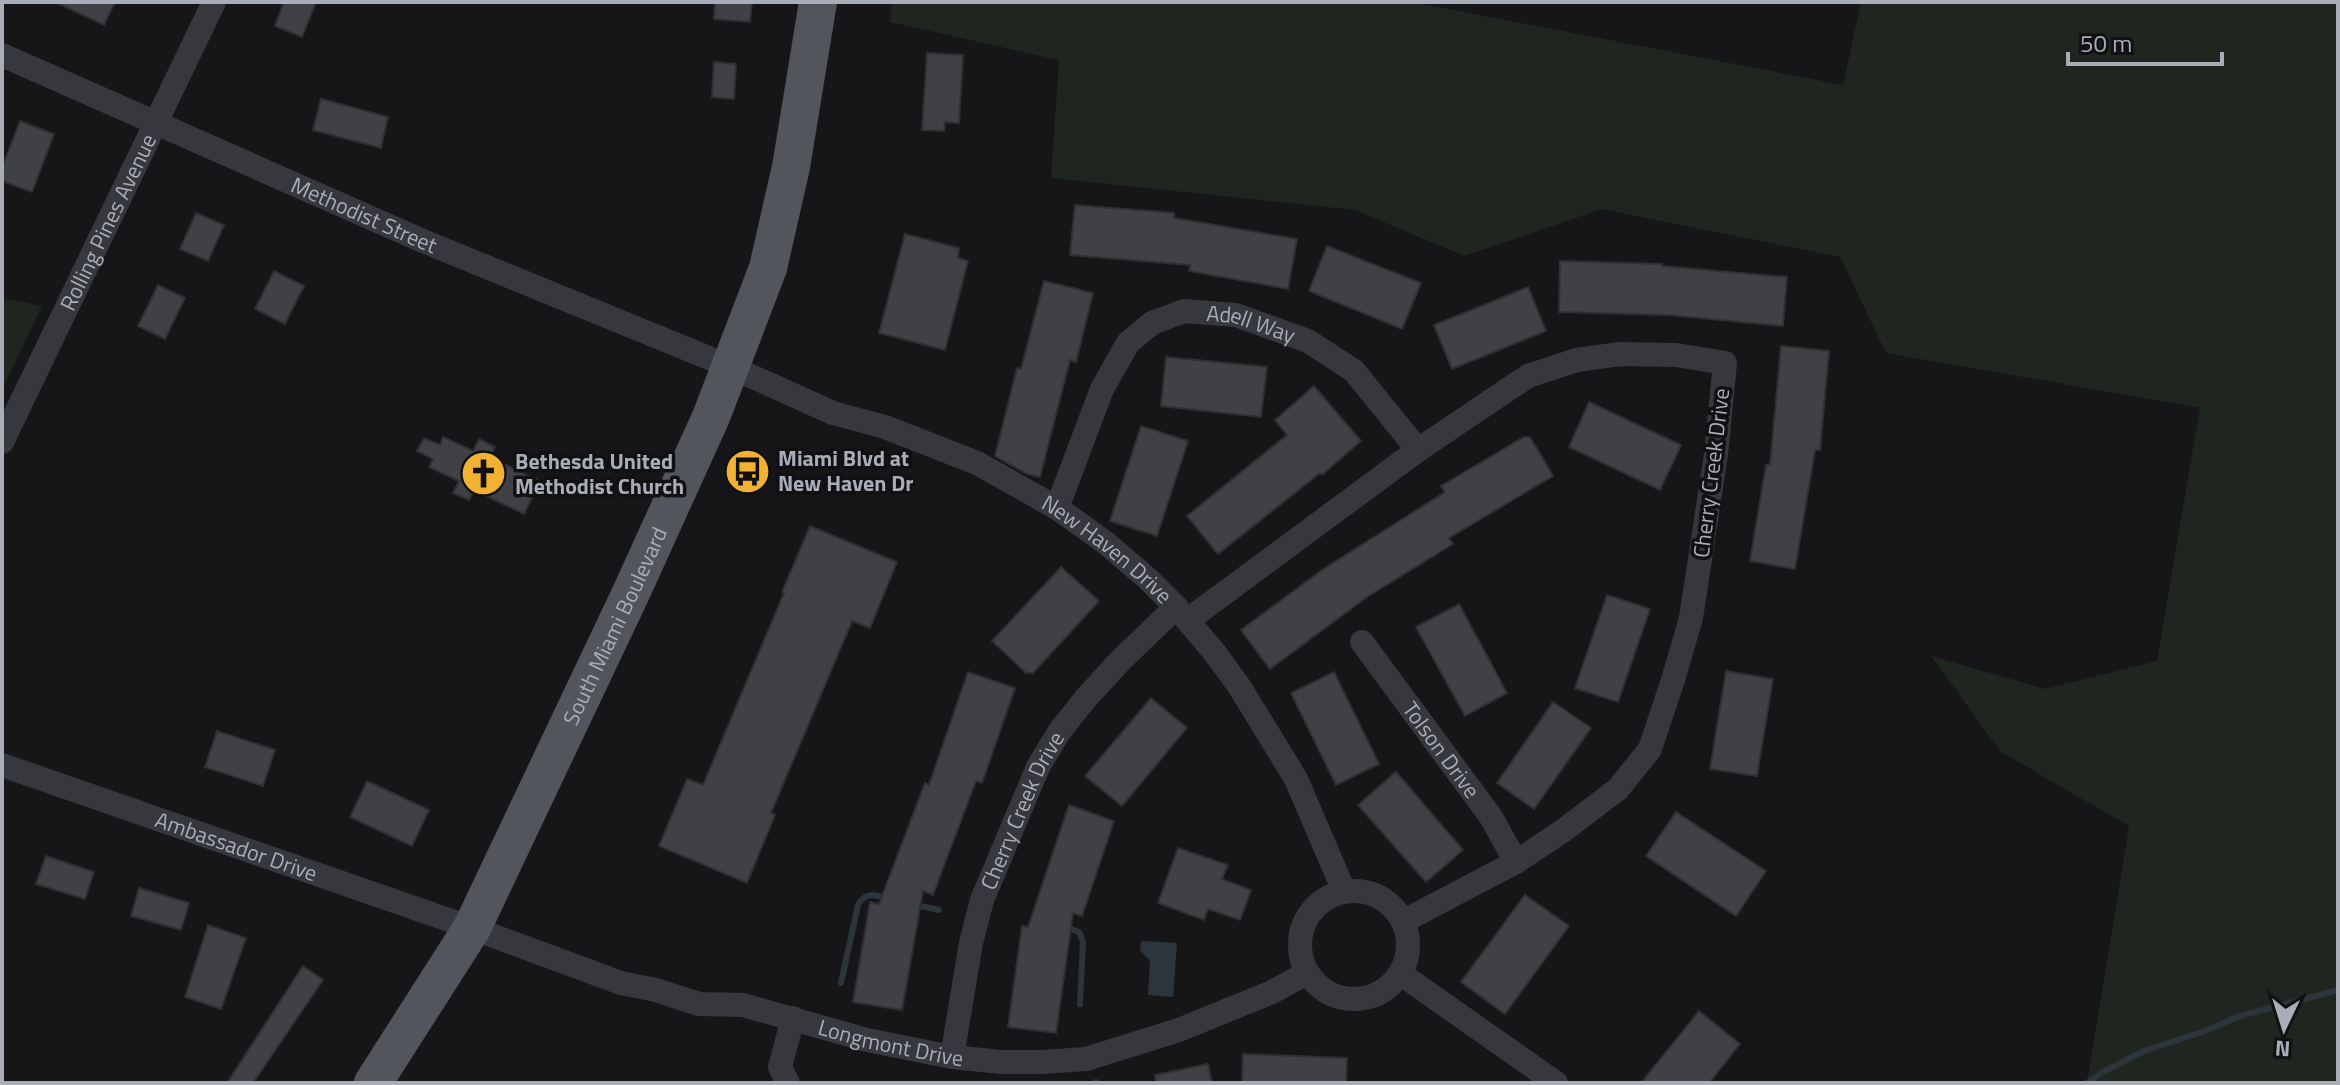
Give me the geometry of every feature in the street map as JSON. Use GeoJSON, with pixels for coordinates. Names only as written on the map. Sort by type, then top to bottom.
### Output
{"type":"FeatureCollection","features":[{"type":"Feature","properties":{"kind":"main road","name":"South Miami Boulevard"},"geometry":{"type":"LineString","coordinates":[[373,1083],[472,928],[688,470],[731,367],[768,268],[791,167],[818,2]]}},
{"type":"Feature","properties":{"kind":"street","name":"Rolling Pines Avenue"},"geometry":{"type":"LineString","coordinates":[[2,442],[214,2]]}},
{"type":"Feature","properties":{"kind":"street","name":"Methodist Street"},"geometry":{"type":"LineString","coordinates":[[2,55],[423,241],[731,367]]}},
{"type":"Feature","properties":{"kind":"street","name":"Adell Way"},"geometry":{"type":"LineString","coordinates":[[1057,508],[1102,389],[1128,343],[1152,323],[1184,311],[1236,315],[1308,341],[1354,371],[1418,450]]}},
{"type":"Feature","properties":{"kind":"street","name":"Cherry Creek Drive"},"geometry":{"type":"LineString","coordinates":[[952,1057],[971,943],[982,900],[1038,767],[1059,732],[1121,660],[1182,613],[1528,376],[1577,360],[1620,354],[1676,355],[1725,363],[1716,454],[1691,618],[1650,749],[1618,789],[1564,830],[1516,862],[1404,921]]}},
{"type":"Feature","properties":{"kind":"street","name":"New Haven Drive"},"geometry":{"type":"LineString","coordinates":[[731,367],[833,413],[885,427],[977,463],[1057,508],[1106,543],[1182,613],[1239,686],[1296,779],[1344,891]]}},
{"type":"Feature","properties":{"kind":"street","name":"Tolson Drive"},"geometry":{"type":"LineString","coordinates":[[1362,642],[1491,817],[1516,862]]}},
{"type":"Feature","properties":{"kind":"street","name":"Ambassador Drive"},"geometry":{"type":"LineString","coordinates":[[2,765],[472,928]]}},
{"type":"Feature","properties":{"kind":"street"},"geometry":{"type":"LineString","coordinates":[[1344,891],[1361,891],[1379,896],[1393,906],[1404,921],[1409,938],[1408,957],[1401,974],[1389,988],[1354,1000],[1336,996],[1320,987],[1307,973],[1300,949],[1304,923],[1313,908],[1327,897],[1344,891]]}},
{"type":"Feature","properties":{"kind":"street","name":"Longmont Drive"},"geometry":{"type":"LineString","coordinates":[[472,928],[621,983],[699,1004],[743,1005],[867,1040],[952,1057],[1014,1062],[1086,1059],[1179,1030],[1272,992],[1307,973]]}},
{"type":"Feature","properties":{"kind":"street"},"geometry":{"type":"LineString","coordinates":[[1401,974],[1556,1083]]}},
{"type":"Feature","properties":{"kind":"street"},"geometry":{"type":"LineString","coordinates":[[788,1083],[780,1067],[793,1018]]}},
{"type":"Feature","properties":{"kind":"shaded area"},"geometry":{"type":"Polygon","coordinates":[[[892,2],[1412,2],[1843,85],[1861,2],[2338,2],[2338,1083],[2087,1083],[2129,826],[2001,752],[1931,656],[2045,689],[2157,661],[2200,408],[1886,353],[1840,257],[1602,209],[1464,256],[1355,210],[1051,178],[1059,60],[890,22],[892,2]]]}},
{"type":"Feature","properties":{"kind":"shaded area"},"geometry":{"type":"Polygon","coordinates":[[[2,298],[42,306],[2,390],[2,298]]]}},
{"type":"Feature","properties":{"kind":"shaded area"},"geometry":{"type":"Polygon","coordinates":[[[1141,941],[1177,943],[1173,997],[1148,995],[1150,961],[1140,950],[1141,941]]]}},
{"type":"Feature","properties":{"kind":"building"},"geometry":{"type":"Polygon","coordinates":[[[55,2],[115,2],[104,25],[55,2]]]}},
{"type":"Feature","properties":{"kind":"building"},"geometry":{"type":"Polygon","coordinates":[[[284,2],[316,2],[302,37],[275,26],[284,2]]]}},
{"type":"Feature","properties":{"kind":"building"},"geometry":{"type":"Polygon","coordinates":[[[715,2],[752,2],[750,22],[714,19],[715,2]]]}},
{"type":"Feature","properties":{"kind":"building"},"geometry":{"type":"Polygon","coordinates":[[[927,53],[963,55],[959,123],[945,122],[944,131],[922,130],[927,53]]]}},
{"type":"Feature","properties":{"kind":"building"},"geometry":{"type":"Polygon","coordinates":[[[714,62],[736,64],[734,99],[712,97],[714,62]]]}},
{"type":"Feature","properties":{"kind":"building"},"geometry":{"type":"Polygon","coordinates":[[[321,99],[388,117],[381,148],[313,130],[321,99]]]}},
{"type":"Feature","properties":{"kind":"building"},"geometry":{"type":"Polygon","coordinates":[[[20,121],[54,134],[32,192],[2,181],[2,168],[20,121]]]}},
{"type":"Feature","properties":{"kind":"building"},"geometry":{"type":"Polygon","coordinates":[[[1075,205],[1174,213],[1174,218],[1297,239],[1288,289],[1189,271],[1190,265],[1070,255],[1075,205]]]}},
{"type":"Feature","properties":{"kind":"building"},"geometry":{"type":"Polygon","coordinates":[[[196,213],[224,225],[208,261],[180,249],[196,213]]]}},
{"type":"Feature","properties":{"kind":"building"},"geometry":{"type":"Polygon","coordinates":[[[905,234],[959,248],[958,258],[968,261],[945,350],[879,333],[905,234]]]}},
{"type":"Feature","properties":{"kind":"building"},"geometry":{"type":"Polygon","coordinates":[[[1327,246],[1421,283],[1402,329],[1309,291],[1327,246]]]}},
{"type":"Feature","properties":{"kind":"building"},"geometry":{"type":"Polygon","coordinates":[[[1560,261],[1662,264],[1787,277],[1783,326],[1668,315],[1559,312],[1560,261]]]}},
{"type":"Feature","properties":{"kind":"building"},"geometry":{"type":"Polygon","coordinates":[[[274,271],[304,286],[285,324],[255,309],[274,271]]]}},
{"type":"Feature","properties":{"kind":"building"},"geometry":{"type":"Polygon","coordinates":[[[1044,281],[1093,293],[1076,362],[1070,360],[1040,477],[1027,474],[995,456],[1017,368],[1021,369],[1044,281]]]}},
{"type":"Feature","properties":{"kind":"building"},"geometry":{"type":"Polygon","coordinates":[[[158,285],[185,298],[165,339],[138,326],[158,285]]]}},
{"type":"Feature","properties":{"kind":"building"},"geometry":{"type":"Polygon","coordinates":[[[1528,287],[1546,331],[1452,369],[1434,325],[1528,287]]]}},
{"type":"Feature","properties":{"kind":"building"},"geometry":{"type":"Polygon","coordinates":[[[1781,346],[1829,351],[1820,450],[1815,450],[1795,569],[1750,561],[1766,465],[1770,465],[1781,346]]]}},
{"type":"Feature","properties":{"kind":"building"},"geometry":{"type":"Polygon","coordinates":[[[1166,357],[1267,367],[1261,417],[1161,406],[1166,357]]]}},
{"type":"Feature","properties":{"kind":"building"},"geometry":{"type":"Polygon","coordinates":[[[1314,386],[1361,441],[1322,475],[1320,473],[1218,554],[1187,516],[1287,435],[1275,420],[1314,386]]]}},
{"type":"Feature","properties":{"kind":"building"},"geometry":{"type":"Polygon","coordinates":[[[1589,402],[1681,445],[1660,490],[1569,447],[1589,402]]]}},
{"type":"Feature","properties":{"kind":"building"},"geometry":{"type":"Polygon","coordinates":[[[1141,426],[1188,441],[1157,536],[1110,521],[1141,426]]]}},
{"type":"Feature","properties":{"kind":"building","name":"Bethesda United Methodist Church"},"geometry":{"type":"Polygon","coordinates":[[[443,437],[473,451],[479,439],[495,447],[490,457],[540,481],[524,514],[474,490],[469,500],[453,493],[459,481],[429,467],[433,459],[417,451],[424,438],[440,445],[443,437]]]}},
{"type":"Feature","properties":{"kind":"building"},"geometry":{"type":"Polygon","coordinates":[[[1524,437],[1530,437],[1553,476],[1449,538],[1453,544],[1367,597],[1270,669],[1241,630],[1322,570],[1445,492],[1441,486],[1524,437]]]}},
{"type":"Feature","properties":{"kind":"building"},"geometry":{"type":"Polygon","coordinates":[[[810,526],[897,562],[870,628],[852,621],[771,813],[775,815],[747,883],[659,846],[687,779],[703,785],[810,526]]]}},
{"type":"Feature","properties":{"kind":"building"},"geometry":{"type":"Polygon","coordinates":[[[1061,567],[1099,601],[1033,673],[1026,673],[992,641],[1061,567]]]}},
{"type":"Feature","properties":{"kind":"building"},"geometry":{"type":"Polygon","coordinates":[[[1607,595],[1650,609],[1618,702],[1575,688],[1607,595]]]}},
{"type":"Feature","properties":{"kind":"building"},"geometry":{"type":"Polygon","coordinates":[[[1459,604],[1507,693],[1465,716],[1416,627],[1459,604]]]}},
{"type":"Feature","properties":{"kind":"building"},"geometry":{"type":"Polygon","coordinates":[[[1726,671],[1773,679],[1757,776],[1710,769],[1726,671]]]}},
{"type":"Feature","properties":{"kind":"building"},"geometry":{"type":"Polygon","coordinates":[[[968,672],[1015,688],[982,783],[976,781],[933,895],[923,891],[902,1010],[853,1002],[870,902],[879,904],[925,783],[929,785],[968,672]]]}},
{"type":"Feature","properties":{"kind":"building"},"geometry":{"type":"Polygon","coordinates":[[[1334,672],[1379,764],[1336,785],[1291,693],[1334,672]]]}},
{"type":"Feature","properties":{"kind":"building"},"geometry":{"type":"Polygon","coordinates":[[[1151,698],[1187,728],[1122,806],[1085,776],[1151,698]]]}},
{"type":"Feature","properties":{"kind":"building"},"geometry":{"type":"Polygon","coordinates":[[[1553,702],[1591,728],[1534,809],[1497,783],[1553,702]]]}},
{"type":"Feature","properties":{"kind":"building"},"geometry":{"type":"Polygon","coordinates":[[[217,731],[275,750],[263,786],[205,767],[217,731]]]}},
{"type":"Feature","properties":{"kind":"building"},"geometry":{"type":"Polygon","coordinates":[[[1396,772],[1463,850],[1426,882],[1358,805],[1396,772]]]}},
{"type":"Feature","properties":{"kind":"building"},"geometry":{"type":"Polygon","coordinates":[[[367,781],[429,810],[412,846],[350,817],[367,781]]]}},
{"type":"Feature","properties":{"kind":"building"},"geometry":{"type":"Polygon","coordinates":[[[1069,805],[1114,821],[1082,916],[1073,913],[1056,1033],[1008,1027],[1022,926],[1028,927],[1069,805]]]}},
{"type":"Feature","properties":{"kind":"building"},"geometry":{"type":"Polygon","coordinates":[[[1676,812],[1766,871],[1736,916],[1646,856],[1676,812]]]}},
{"type":"Feature","properties":{"kind":"building"},"geometry":{"type":"Polygon","coordinates":[[[1178,848],[1228,865],[1222,879],[1251,890],[1240,920],[1208,909],[1204,920],[1158,903],[1178,848]]]}},
{"type":"Feature","properties":{"kind":"building"},"geometry":{"type":"Polygon","coordinates":[[[46,856],[94,872],[85,899],[36,884],[46,856]]]}},
{"type":"Feature","properties":{"kind":"building"},"geometry":{"type":"Polygon","coordinates":[[[139,888],[189,903],[181,930],[131,916],[139,888]]]}},
{"type":"Feature","properties":{"kind":"building"},"geometry":{"type":"Polygon","coordinates":[[[1525,895],[1569,926],[1505,1014],[1461,982],[1525,895]]]}},
{"type":"Feature","properties":{"kind":"building"},"geometry":{"type":"Polygon","coordinates":[[[208,925],[246,938],[221,1009],[185,997],[208,925]]]}},
{"type":"Feature","properties":{"kind":"building"},"geometry":{"type":"Polygon","coordinates":[[[303,966],[323,980],[253,1083],[227,1083],[303,966]]]}},
{"type":"Feature","properties":{"kind":"building"},"geometry":{"type":"Polygon","coordinates":[[[1699,1011],[1740,1044],[1709,1083],[1641,1083],[1699,1011]]]}},
{"type":"Feature","properties":{"kind":"building"},"geometry":{"type":"Polygon","coordinates":[[[1243,1054],[1347,1058],[1346,1083],[1242,1083],[1243,1054]]]}},
{"type":"Feature","properties":{"kind":"building"},"geometry":{"type":"Polygon","coordinates":[[[1208,1064],[1212,1083],[1156,1083],[1155,1075],[1208,1064]]]}},
{"type":"Feature","properties":{"kind":"waterway"},"geometry":{"type":"LineString","coordinates":[[841,983],[858,905],[868,896],[889,899]]}},
{"type":"Feature","properties":{"kind":"waterway"},"geometry":{"type":"LineString","coordinates":[[916,905],[939,910]]}},
{"type":"Feature","properties":{"kind":"waterway"},"geometry":{"type":"LineString","coordinates":[[1066,927],[1079,932],[1083,941],[1080,1004]]}},
{"type":"Feature","properties":{"kind":"waterway"},"geometry":{"type":"LineString","coordinates":[[2087,1083],[2144,1051],[2240,1016],[2338,990]]}},
{"type":"Feature","properties":{"kind":"place","name":"Miami Blvd at New Haven Dr"},"geometry":{"type":"Point","coordinates":[747,471]}},
{"type":"Feature","properties":{"kind":"place","name":"Bethesda United Methodist Church"},"geometry":{"type":"Point","coordinates":[484,474]}}]}
